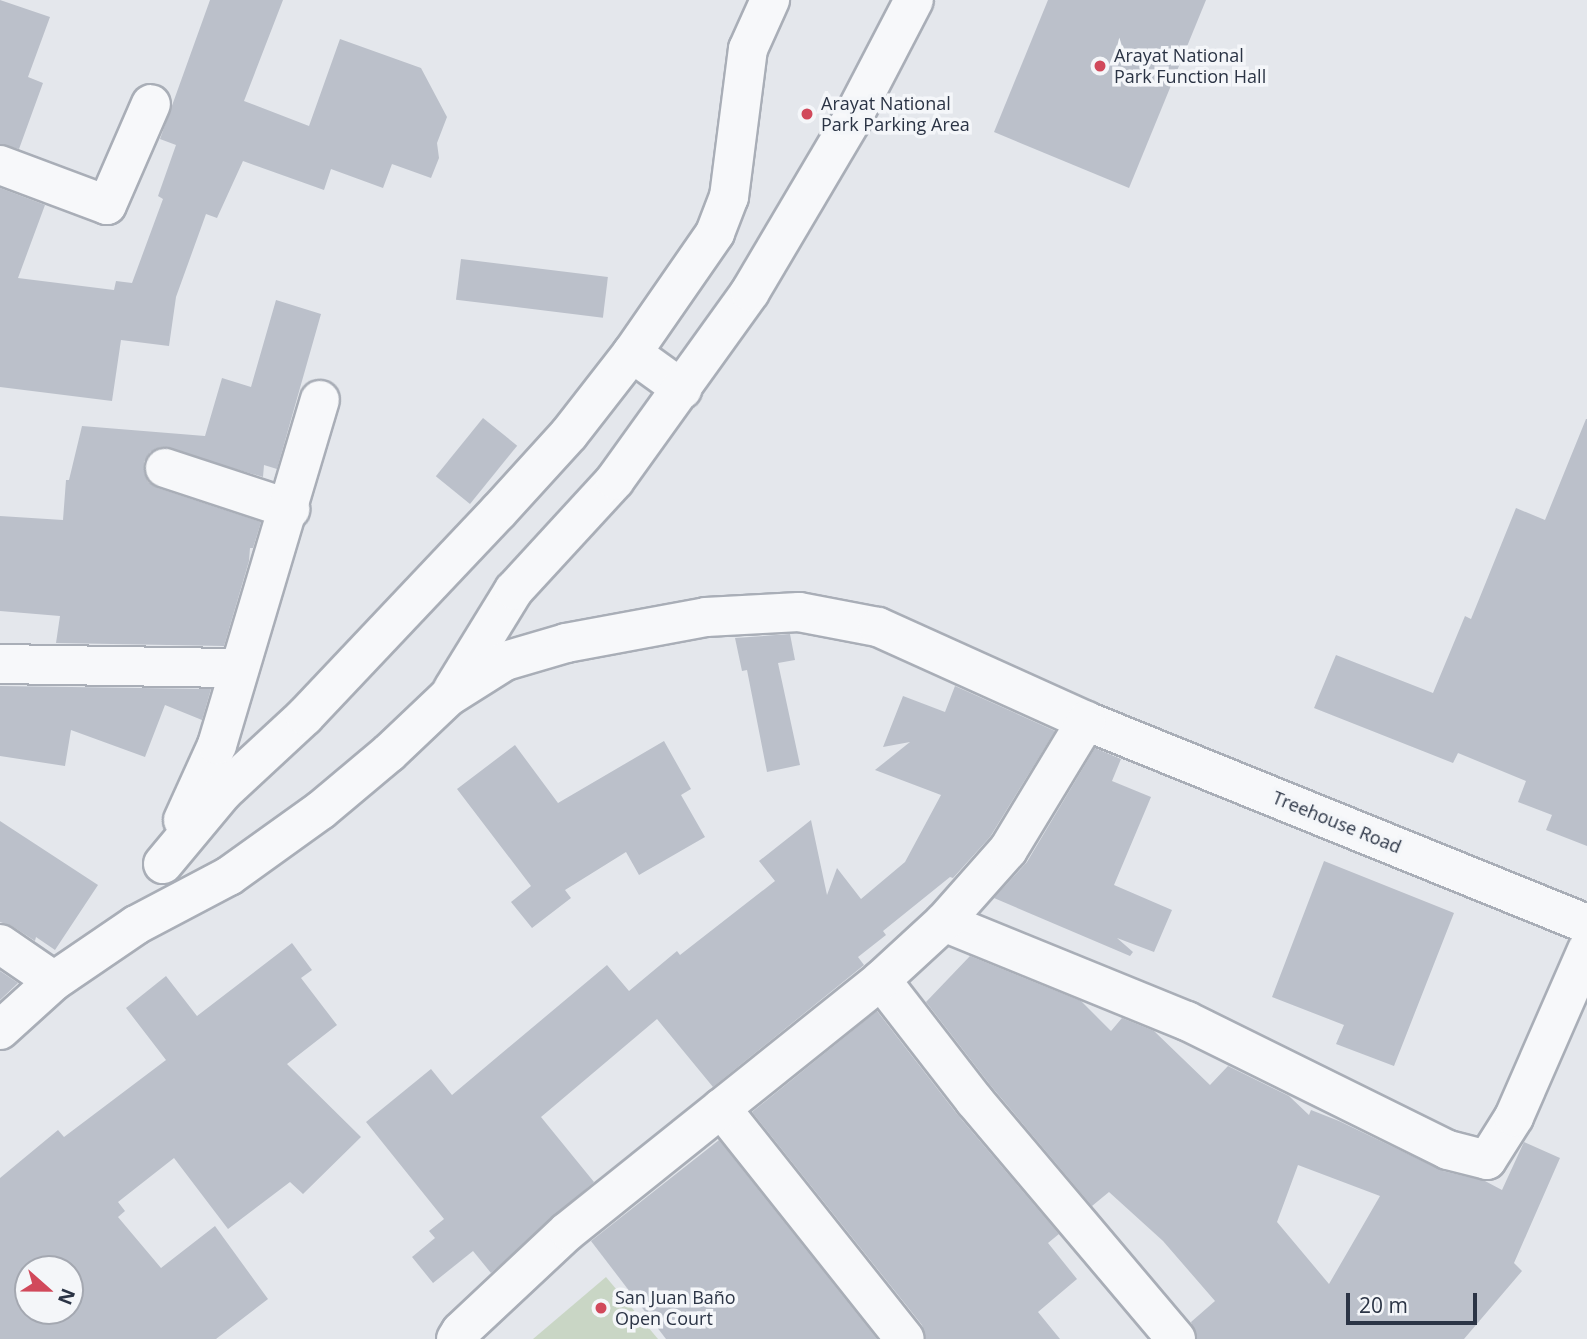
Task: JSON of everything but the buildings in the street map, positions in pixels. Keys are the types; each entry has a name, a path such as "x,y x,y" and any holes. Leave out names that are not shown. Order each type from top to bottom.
{"street":[{"path":"163,864 223,792 305,716 498,512 569,434 632,353 715,233 729,197 748,49 769,0"},
{"path":"0,1030 54,981 136,925 229,876 321,810 389,753 448,697 514,590 615,480 765,270 805,196 851,121 914,0"},
{"path":"0,165 107,205 151,104"},
{"path":"632,353 682,389"},
{"path":"136,925 217,745 290,509 320,400"},
{"path":"165,468 290,509"},
{"name":"Treehouse Road","path":"448,697 505,661 565,643 706,617 799,612 878,627 1086,721 1587,924"},
{"path":"0,664 239,668"},
{"path":"456,1339 461,1331 568,1231 881,980 944,922 1007,850 1086,721"},
{"path":"944,922 1187,1021 1448,1150 1487,1160 1514,1117 1587,950"},
{"path":"0,944 54,981"},
{"path":"881,980 992,1121 1176,1339"},
{"path":"721,1108 905,1339"}],"green space":[{"name":"San Juan Baño Open Court","path":"606,1277 658,1339 533,1339"}],"place":[{"name":"Arayat National Park Function Hall","path":"1100,66"},
{"name":"Arayat National Park Parking Area","path":"807,114"},
{"name":"San Juan Baño Open Court","path":"601,1308"}]}
